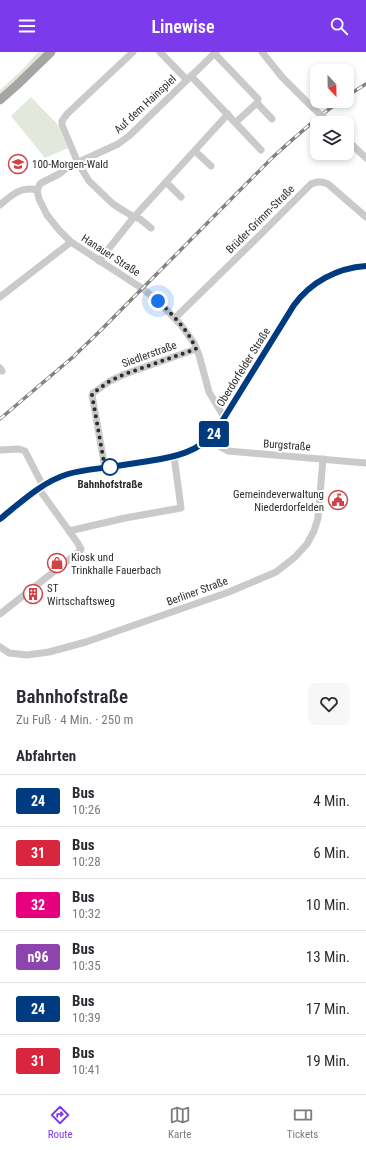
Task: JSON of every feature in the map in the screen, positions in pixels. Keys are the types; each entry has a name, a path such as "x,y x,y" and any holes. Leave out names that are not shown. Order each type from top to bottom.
{"main road":[{"path":"0,100 18,85 51,52"}],"street":[{"path":"133,52 67,114 62,121 63,129 78,163 93,186 113,204 134,217 140,218 151,228"},
{"path":"160,52 228,114 261,150"},
{"path":"262,52 282,77 322,116"},
{"path":"215,53 258,99 257,103 272,119"},
{"name":"Auf dem Hainspiel","path":"37,190 40,184 59,174 68,167 114,146 129,136 215,53"},
{"path":"236,122 257,103"},
{"path":"99,261 134,217 228,114"},
{"path":"354,147 366,158"},
{"path":"195,151 211,166"},
{"path":"166,182 181,197"},
{"name":"Brüder-Grimm-Straße","path":"175,318 311,184 321,182 328,184 366,217"},
{"path":"0,205 21,190 37,190"},
{"name":"Hanauer Straße","path":"37,190 39,199 48,215 71,242 142,288 175,318 191,338 196,349 209,392 224,418"},
{"path":"0,297 71,242"},
{"name":"Oberdorfelder Straße","path":"0,519 41,487 71,473 174,456 193,450 211,437 216,431 294,305 304,292 334,273 366,266"},
{"name":"Siedlerstraße","path":"105,468 92,395 93,393 110,381 125,374 196,349"},
{"name":"Burgstraße","path":"211,437 219,446 228,451 366,463"},
{"path":"0,450 19,449 25,451 41,487 81,549 79,553 0,614"},
{"path":"69,531 125,518 181,508 174,456"},
{"name":"Berliner Straße","path":"0,647 9,653 27,655 49,652 86,642 223,594 276,572 295,557 307,544 314,531 318,518 323,459"}],"shaded area":[{"path":"38,52 45,52 0,96 0,90 24,68"},
{"path":"31,97 57,124 68,148 45,158 11,116"}],"railway":[{"path":"354,92 366,84"},
{"path":"0,419 73,357 273,157 331,108"}],"bus line":[{"name":"24","path":"0,519 50,481 67,474 88,469 110,467 174,456 193,450 204,443 216,431 294,305 304,292 334,273 366,266"}],"place":[{"name":"100-Morgen-Wald","path":"18,164"},
{"name":"Bahnhofstraße","path":"110,467"},
{"name":"Gemeindeverwaltung Niederdorfelden","path":"338,500"},
{"name":"Kiosk und Trinkhalle Fauerbach","path":"57,563"},
{"name":"ST Wirtschaftsweg","path":"33,594"}],"route":[{"path":"110,467 105,468 92,394 110,381 125,374 196,349 191,338 181,325 158,301"}]}
